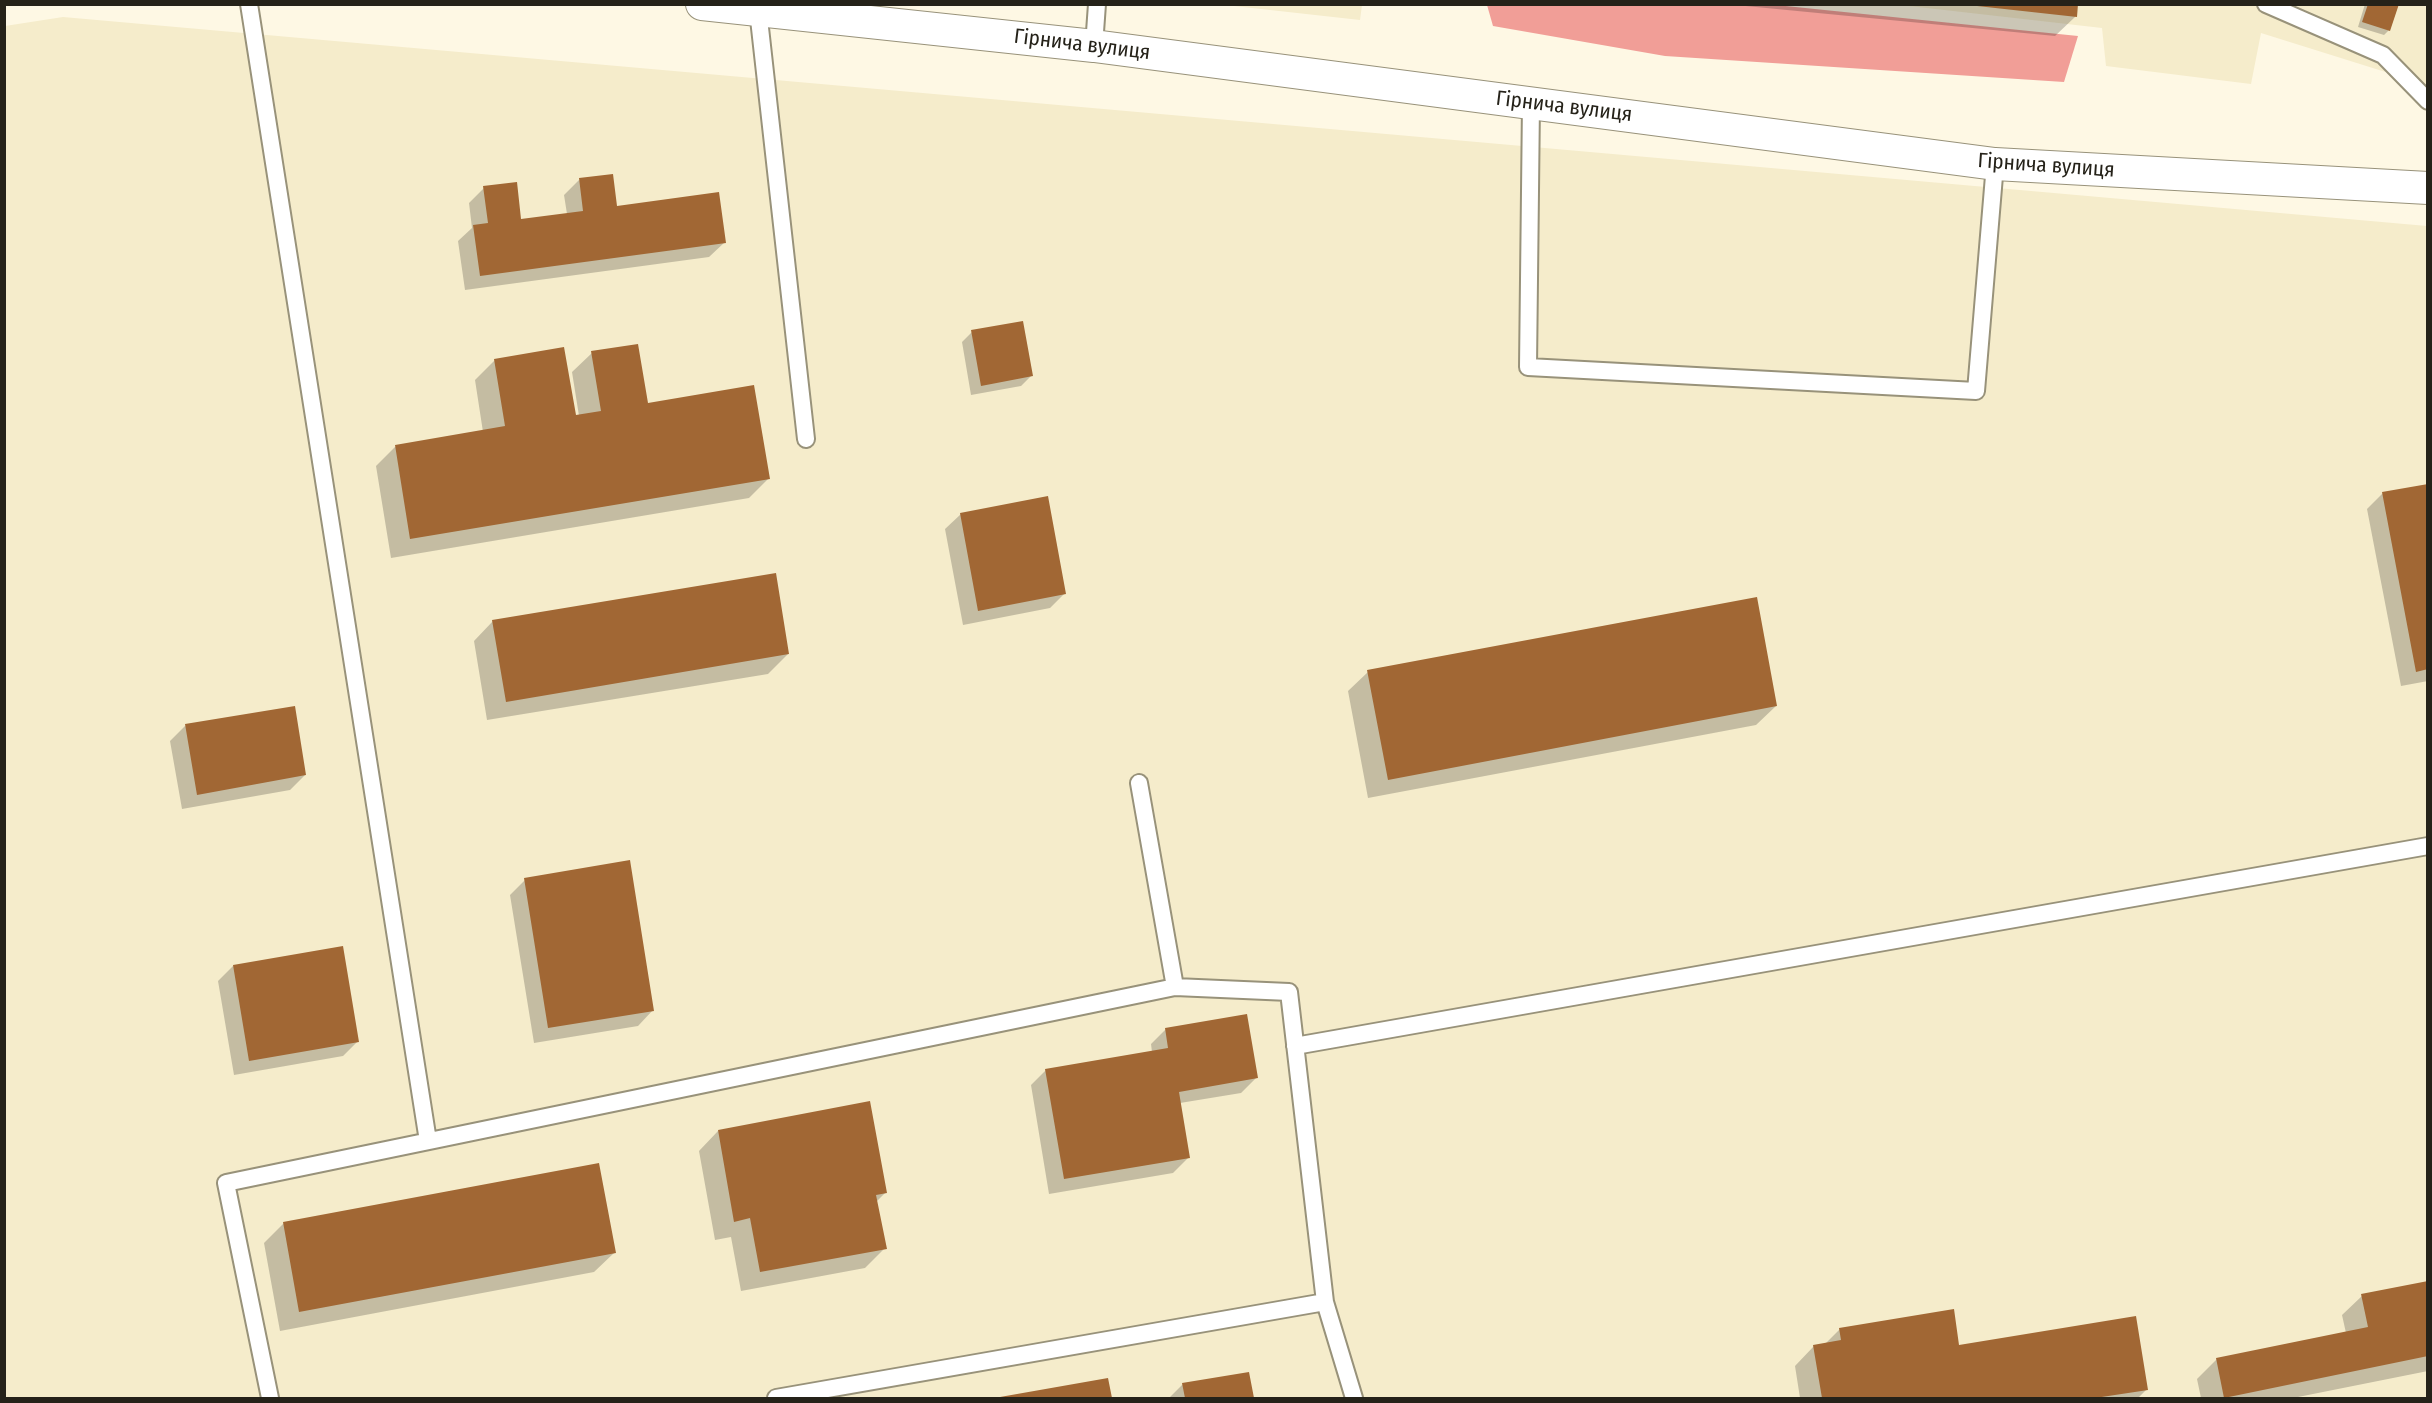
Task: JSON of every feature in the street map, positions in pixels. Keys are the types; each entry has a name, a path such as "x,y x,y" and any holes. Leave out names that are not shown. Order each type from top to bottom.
{"street":[{"name":"Гірнича вулиця","path":"702,4 1094,46 1995,164 2427,188"}],"lane":[{"path":"249,4 428,1141"},
{"path":"1094,46 1097,4"},
{"path":"2266,4 2383,55 2427,101"},
{"path":"758,10 806,439"},
{"path":"1531,103 1528,367 1976,391 1995,164"},
{"path":"1139,783 1175,987"},
{"path":"1295,1046 2427,846"},
{"path":"270,1398 226,1183 1175,987 1289,992 1325,1302 1354,1398"},
{"path":"776,1398 1325,1302"}],"shaded area":[{"path":"1362,4 1360,20 1225,5"},
{"path":"1487,5 1776,5 2078,36 2064,82 1665,56 1493,26"},
{"path":"1900,5 2427,5 2427,85 2261,33 2251,84 2106,66 2102,28"},
{"path":"63,17 2427,226 2427,1398 5,1398 5,26"}],"building":[{"path":"1959,4 2078,4 2077,17"},
{"path":"2368,4 2399,4 2390,31 2362,22"},
{"path":"613,174 617,206 719,192 726,243 480,276 473,225 488,223 483,186 517,182 521,219 583,211 579,178"},
{"path":"1023,321 1033,376 981,386 971,330"},
{"path":"638,344 648,403 754,385 770,479 410,539 395,445 505,426 494,359 564,347 576,415 601,411 591,351"},
{"path":"2428,484 2428,669 2416,672 2382,492"},
{"path":"1048,496 1066,594 978,611 960,513"},
{"path":"776,573 789,654 506,702 492,620"},
{"path":"1757,597 1777,706 1388,780 1367,670"},
{"path":"295,706 306,775 197,795 185,724"},
{"path":"630,860 654,1011 548,1028 524,878"},
{"path":"343,946 359,1042 249,1061 233,965"},
{"path":"1247,1014 1258,1078 1179,1092 1190,1158 1064,1179 1045,1069 1168,1048 1165,1028"},
{"path":"870,1101 887,1193 876,1195 887,1249 760,1272 750,1218 734,1222 718,1130"},
{"path":"599,1163 616,1253 299,1312 283,1222"},
{"path":"2428,1281 2428,1356 2224,1398 2216,1358 2368,1327 2361,1294"},
{"path":"1954,1309 1959,1345 2136,1316 2148,1390 2095,1398 1822,1398 1813,1345 1841,1340 1839,1328"},
{"path":"1249,1372 1254,1398 1185,1398 1182,1383"},
{"path":"1108,1378 1112,1398 1000,1397"}]}
